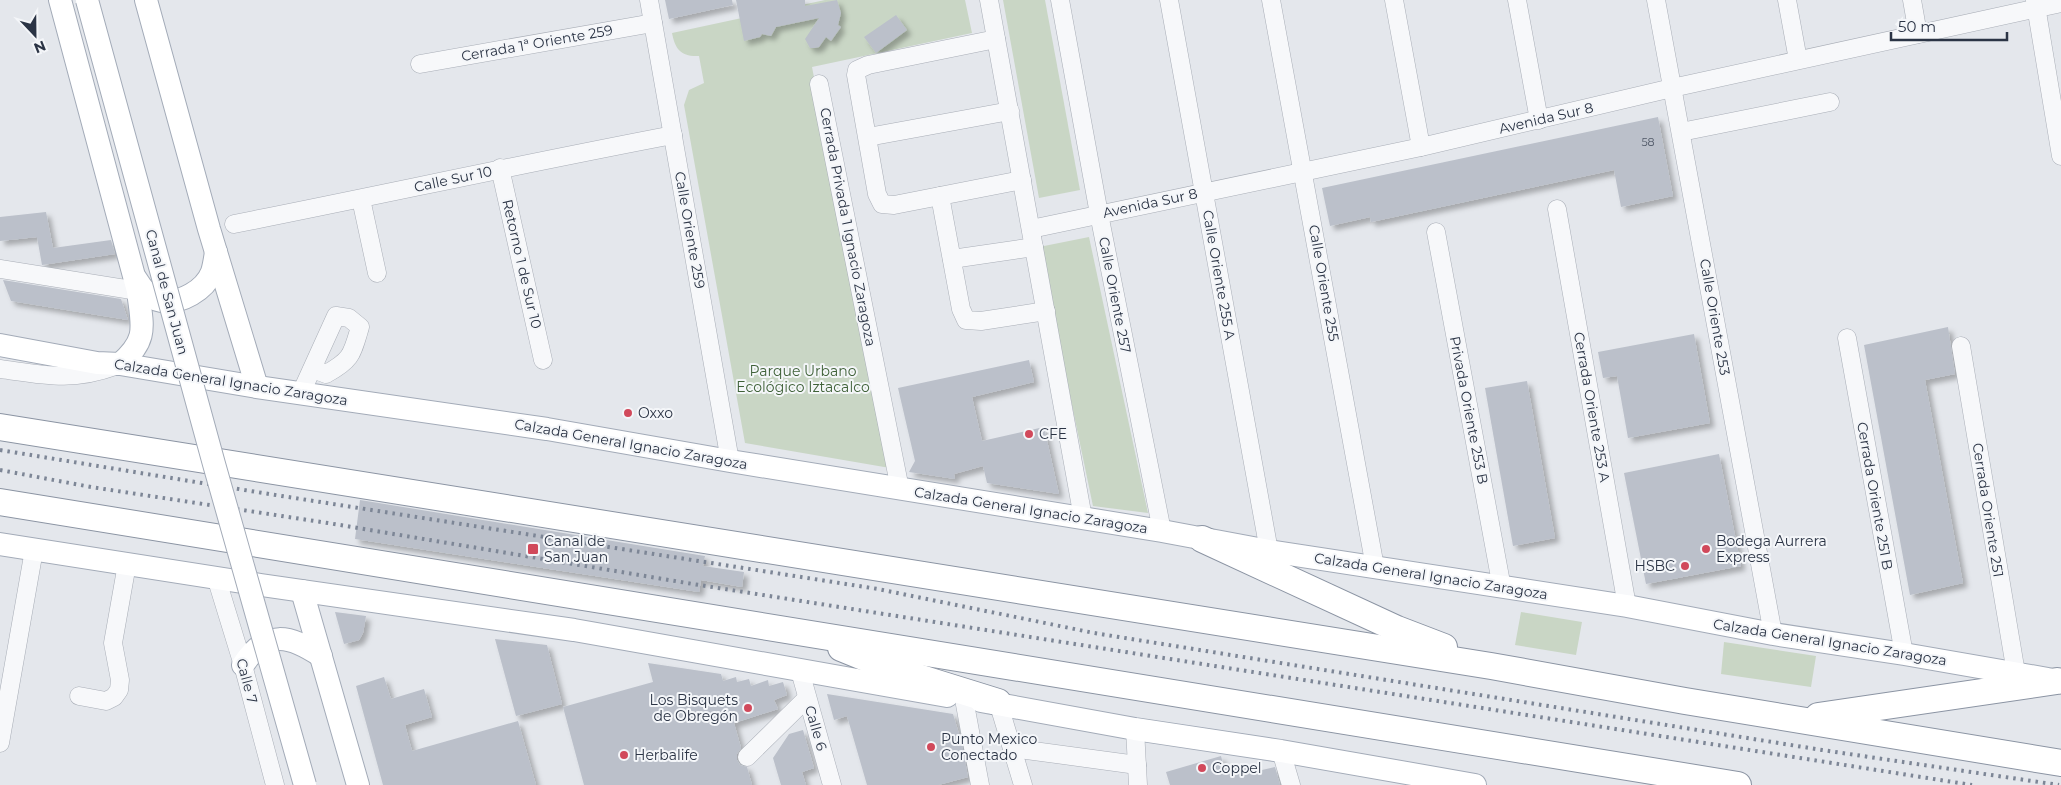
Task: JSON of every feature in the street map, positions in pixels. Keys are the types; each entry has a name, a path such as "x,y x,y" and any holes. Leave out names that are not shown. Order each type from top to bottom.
{"highway":[{"path":"0,427 1491,666 1792,720 2061,763"},
{"path":"0,502 1738,785"},
{"path":"0,515 36,508"},
{"path":"1202,539 1397,629 1491,666"},
{"path":"812,633 859,656 998,702"},
{"path":"1792,720 2059,681"}],"main road":[{"name":"Canal de San Juan","path":"60,0 137,285 142,333 133,353 120,364"},
{"name":"Canal de San Juan","path":"87,0 214,464 305,785"},
{"path":"146,0 216,252 257,387"},
{"path":"137,285 152,297 162,301 178,300 195,292 205,283 212,272 216,252"},
{"name":"Calzada General Ignacio Zaragoza","path":"0,345 97,363 120,364 301,394 547,429 730,461 1162,531 1269,551 1626,606 1773,634 1904,654 2059,681"},
{"path":"0,544 302,591 574,630 964,699 998,702 1135,729 1281,750 1438,782 1475,785"},
{"path":"302,591 358,785"},
{"path":"243,666 251,654 260,646 270,641 282,639 294,640 321,656"}],"street":[{"name":"Calle Oriente 259","path":"649,0 730,461"},
{"path":"989,0 1083,518"},
{"name":"Calle Oriente 257","path":"1060,0 1099,214 1162,531"},
{"name":"Calle Oriente 255 A","path":"1169,0 1269,551"},
{"name":"Calle Oriente 255","path":"1271,0 1375,567"},
{"path":"1394,0 1421,147"},
{"path":"1517,0 1539,120"},
{"name":"Calle Oriente 253","path":"1656,0 1773,634"},
{"path":"1787,0 1798,60"},
{"path":"1912,0 1918,34"},
{"name":"Avenida Sur 8","path":"1031,229 1421,147 1672,88 1918,34 2035,4 2061,3"},
{"path":"2035,4 2061,156"},
{"name":"Cerrada 1ª Oriente 259","path":"420,64 653,23"},
{"path":"996,39 868,66 857,70 856,74 877,194 882,204 894,206 1022,180"},
{"name":"Cerrada Privada 1 Ignacio Zaragoza","path":"819,84 900,489"},
{"path":"1681,132 1830,102"},
{"path":"868,137 1010,111"},
{"name":"Calle Sur 10","path":"234,224 361,199 500,168 673,135"},
{"name":"Retorno 1 de Sur 10","path":"500,168 543,360"},
{"path":"940,196 961,309 966,320 981,321 1046,312"},
{"path":"361,199 376,273"},
{"name":"Cerrada Oriente 253 A","path":"1557,209 1626,606"},
{"name":"Privada Oriente 253 B","path":"1436,232 1502,588"},
{"path":"952,259 1034,247"},
{"path":"0,269 137,285"},
{"name":"Cerrada Oriente 251 B","path":"1846,338 1904,654"},
{"name":"Cerrada Oriente 251","path":"1961,346 2016,673"},
{"path":"0,369 55,376 78,376 96,373 120,364"},
{"path":"301,394 313,369"},
{"path":"0,744 34,550"},
{"path":"78,696 106,700 114,697 119,690 120,680 113,643 127,564"},
{"name":"Calle 7","path":"216,577 243,666 274,785"},
{"name":"Calle 6","path":"800,671 832,785"},
{"path":"747,757 807,698"},
{"path":"964,699 980,785"},
{"path":"998,702 1023,785"},
{"path":"1135,729 1138,785"},
{"path":"1012,748 1137,765"},
{"path":"1281,750 1291,785"}],"green space":[{"name":"Parque Urbano Ecológico Iztacalco","path":"825,0 965,0 972,33 812,67 890,468 745,443 684,105 689,90 704,83 699,56 688,55 680,51 677,48 672,33"},
{"path":"1003,0 1045,0 1080,190 1039,198"},
{"path":"1089,237 1148,513 1093,506 1039,247"},
{"path":"1521,612 1582,622 1576,655 1515,645"},
{"path":"1724,642 1816,656 1811,687 1721,674"}],"building":[{"path":"665,0 732,0 733,5 669,19"},
{"path":"736,0 805,0 805,6 837,0 841,13 838,25 841,27 831,41 826,37 819,47 815,48 810,48 805,39 819,18 776,27 771,36 762,34 760,37 744,41"},
{"path":"896,15 907,30 876,53 864,37"},
{"path":"1658,117 1673,196 1621,207 1614,170 1371,222 1370,217 1330,226 1322,188"},
{"path":"46,212 53,248 111,240 115,254 42,265 37,237 0,241 0,217"},
{"path":"3,280 121,299 128,320 11,301"},
{"path":"1948,327 1955,374 1925,380 1963,583 1910,595 1864,345"},
{"path":"1694,334 1710,423 1628,438 1617,376 1603,378 1598,352"},
{"name":"CFE","path":"1029,360 1034,382 972,397 982,441 1044,427 1059,494 987,483 983,466 954,474 955,479 909,472 915,461 898,388"},
{"path":"1527,381 1555,538 1513,546 1485,388"},
{"path":"1719,454 1741,566 1646,584 1624,473"},
{"path":"360,500 705,556 703,566 744,572 742,587 701,580 699,592 355,539"},
{"path":"335,612 366,616 363,633 359,640 344,644"},
{"path":"495,639 547,645 562,704 516,716"},
{"path":"648,663 721,674 723,681 736,677 737,682 749,679 751,686 768,680 769,686 783,682 787,695 774,700 778,709 734,723 741,748 737,754 737,760 740,765 747,767 752,785 584,785 563,707 653,682"},
{"path":"384,677 391,699 424,689 432,717 405,725 412,751 518,721 536,785 383,785 356,686"},
{"path":"827,694 953,714 962,744 968,777 938,785 867,785 847,716 834,720"},
{"path":"803,730 814,768 802,772 806,785 781,785 773,758 789,734"},
{"path":"1221,756 1223,764 1262,770 1275,767 1280,785 1170,785 1166,772"}],"railway":[{"path":"0,450 878,589 1094,633 1822,750 2059,785"},
{"path":"0,470 91,487 328,523 693,584 1972,785"}],"place":[{"name":"Oxxo","path":"628,413"},
{"name":"CFE","path":"1029,434"},
{"name":"Canal de San Juan","path":"533,549"},
{"name":"Bodega Aurrera Express","path":"1706,549"},
{"name":"HSBC","path":"1685,566"},
{"name":"Los Bisquets de Obregón","path":"748,708"},
{"name":"Punto Mexico Conectado","path":"931,747"},
{"name":"Herbalife","path":"624,755"},
{"name":"Coppel","path":"1202,768"}]}
